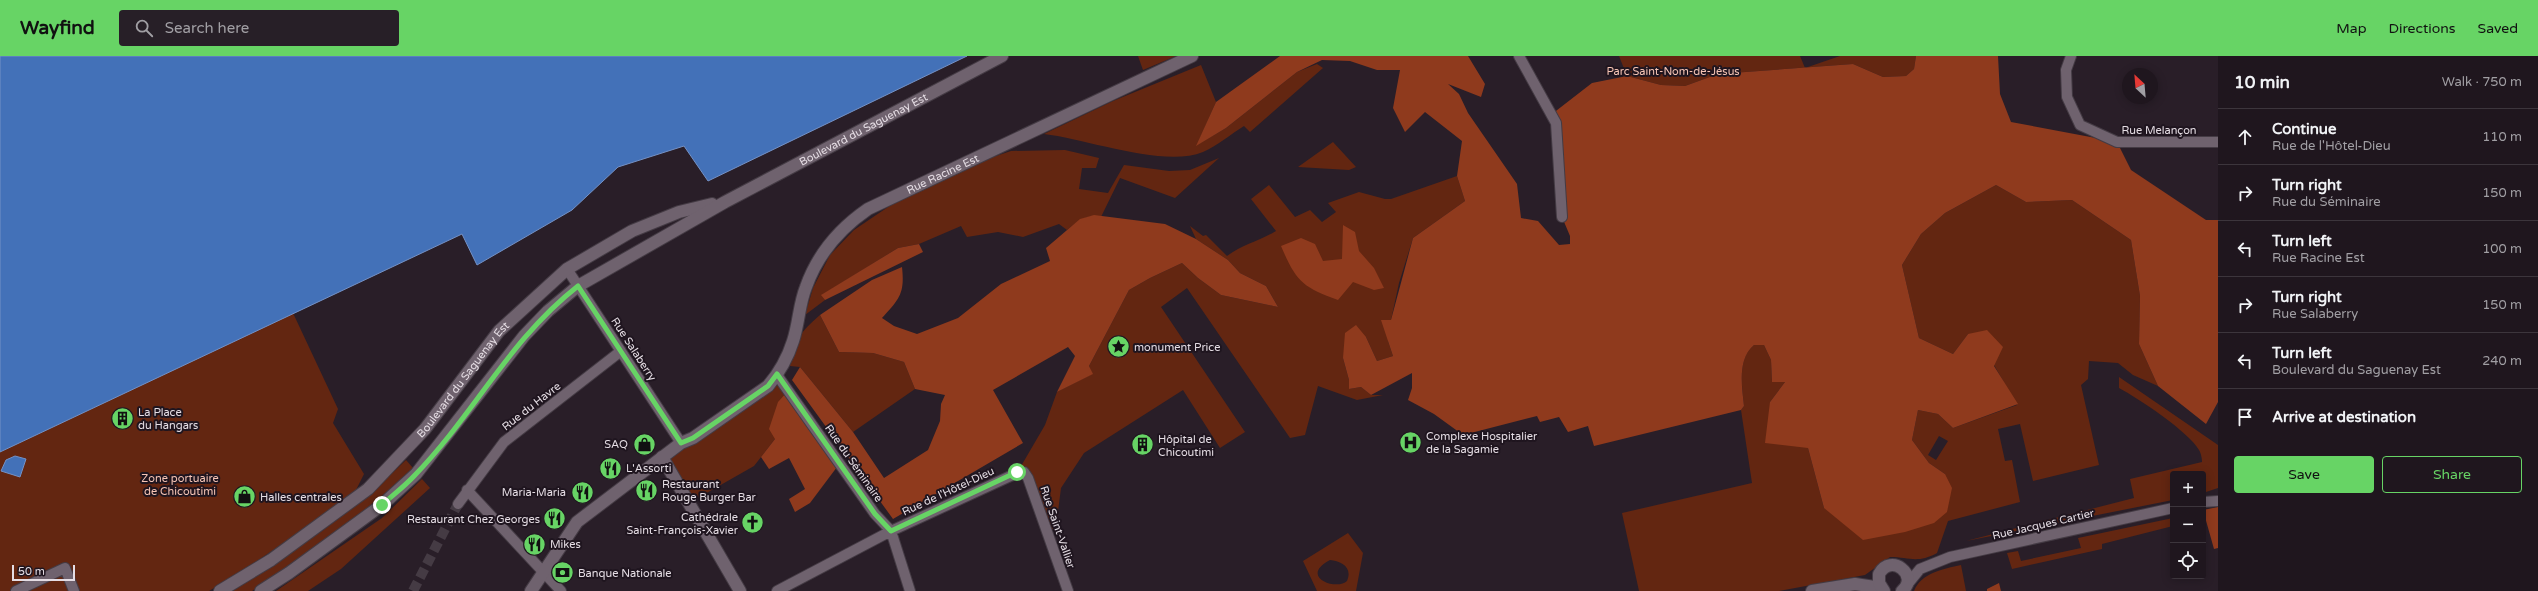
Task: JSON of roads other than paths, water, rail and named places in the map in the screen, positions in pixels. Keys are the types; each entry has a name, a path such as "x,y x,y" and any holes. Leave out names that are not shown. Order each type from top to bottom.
{"main road":[{"name":"Boulevard du Saguenay Est","path":"261,591 289,573 382,505 416,474 524,336 548,311 578,286 725,202 1002,56"},
{"name":"Rue Racine Est","path":"530,591 545,572 577,522 681,443 693,438 768,386 777,374 793,341 805,287 833,238 849,222 868,209 1192,56"},
{"name":"Boulevard du Saguenay Est","path":"220,591 271,560 368,489 425,429 499,331 567,269 632,231 679,212 725,202"},
{"path":"662,457 740,591"},
{"path":"1812,591 1855,584 1891,564 1901,567 1908,575 1904,589"},
{"path":"1881,570 1878,579 1882,590"},
{"path":"1855,584 1882,590"}],"street":[{"path":"1519,56 1556,123 1562,216"},
{"name":"Rue Melançon","path":"2071,56 2066,70 2067,97 2080,124 2117,142 2218,142"},
{"name":"Rue Salaberry","path":"567,269 681,443"},
{"name":"Rue du Havre","path":"458,504 504,442 621,351"},
{"name":"Rue du Séminaire","path":"777,374 875,514 891,531 910,591"},
{"name":"Rue de l'Hôtel-Dieu","path":"777,591 792,587 891,531 1017,472 1024,472"},
{"name":"Rue Saint-Vallier","path":"1024,472 1028,478 1068,591"},
{"path":"467,490 545,572 561,591"},
{"path":"2206,500 2218,495"},
{"path":"2206,501 2218,501"},
{"name":"Rue Jacques Cartier","path":"1901,567 1920,569 1950,558 2170,509"},
{"path":"16,591 65,568 74,591"},
{"path":"1904,589 1920,569"}],"water":[{"path":"0,56 967,56 708,181 684,146 618,167 572,210 477,265 462,234 0,452"},
{"path":"15,456 26,459 20,477 1,471 6,460"}],"tunnel":[{"path":"413,591 458,504"}],"place":[{"name":"monument Price","path":"1119,347"},
{"name":"La Place du Hangars","path":"122,418"},
{"name":"Complexe Hospitalier de la Sagamie","path":"1411,442"},
{"name":"SAQ","path":"644,444"},
{"name":"Hôpital de Chicoutimi","path":"1143,445"},
{"name":"L'Assorti","path":"611,468"},
{"name":"Restaurant Rouge Burger Bar","path":"646,490"},
{"name":"Maria-Maria","path":"582,492"},
{"name":"Halles centrales","path":"245,497"},
{"name":"Restaurant Chez Georges","path":"555,519"},
{"name":"Cathédrale Saint-François-Xavier","path":"753,523"},
{"name":"Mikes","path":"535,544"},
{"name":"Banque Nationale","path":"563,573"}],"park label":[{"name":"Parc Saint-Nom-de-Jésus","path":"1673,71"},
{"name":"Zone portuaire de Chicoutimi","path":"180,484"}]}
